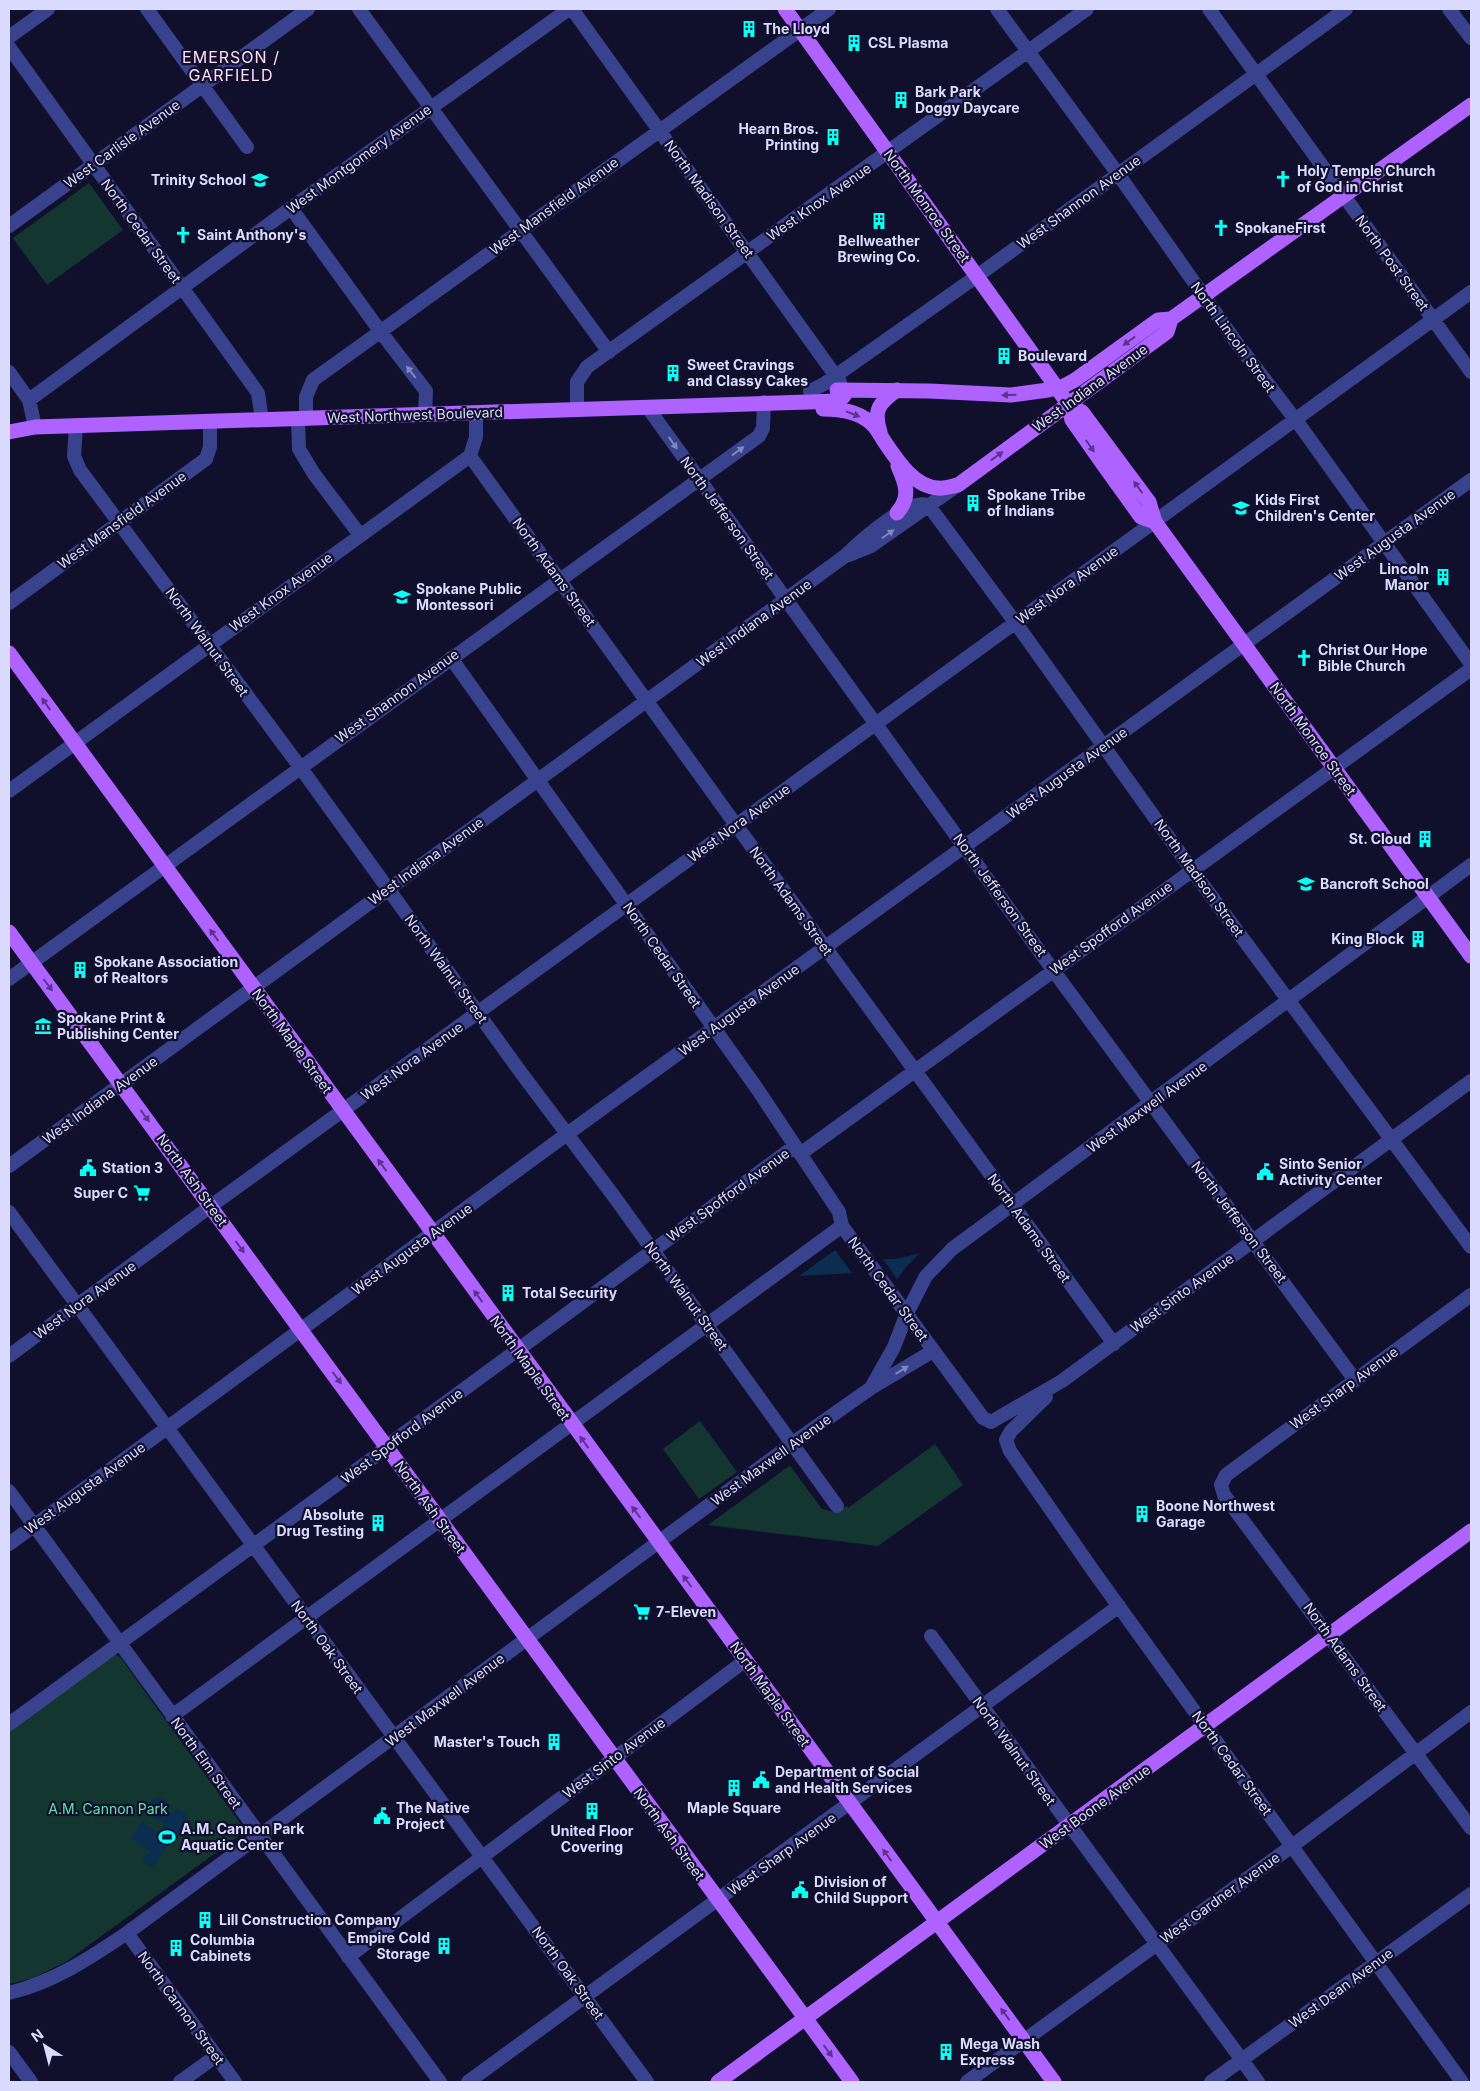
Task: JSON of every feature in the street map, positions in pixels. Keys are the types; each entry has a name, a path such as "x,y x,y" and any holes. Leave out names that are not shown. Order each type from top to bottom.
{"main road":[{"name":"North Monroe Street","path":"785,9 1057,388 1068,404 1072,420 1141,517 1155,522 1471,956"},
{"name":"West Indiana Avenue","path":"1057,388 1075,380 1158,320 1171,319 1471,105"},
{"name":"West Indiana Avenue","path":"958,485 1167,332 1171,319"},
{"path":"958,485 939,488 928,486 916,480 869,421 854,413 841,410 813,409 796,401 810,391 897,390 1011,396 1057,388"},
{"name":"West Northwest Boulevard","path":"35,427 210,423 648,408 764,402 838,401 844,396 846,390"},
{"path":"882,438 877,420 878,409 897,390"},
{"path":"9,424 35,427"},
{"path":"9,432 35,427"},
{"path":"891,451 907,492 904,504 898,513"},
{"name":"North Maple Street","path":"9,653 1054,2082"},
{"name":"North Ash Street","path":"9,932 122,1083 804,2020 852,2082"},
{"name":"West Boone Avenue","path":"718,2082 1206,1727 1471,1531"}],"street":[{"path":"9,37 48,9"},
{"path":"147,9 247,147"},
{"name":"West Carlisle Avenue","path":"9,226 308,9"},
{"path":"360,9 609,352"},
{"name":"West Montgomery Avenue","path":"29,400 291,208 571,9"},
{"name":"North Madison Street","path":"571,9 846,390"},
{"name":"West Mansfield Avenue","path":"302,419 306,397 313,380 829,9"},
{"name":"North Lincoln Street","path":"997,9 1118,174 1248,359 1295,419 1471,664"},
{"name":"West Knox Avenue","path":"577,410 577,382 587,367 1087,9"},
{"name":"North Post Street","path":"1209,9 1471,372"},
{"name":"West Shannon Avenue","path":"810,391 836,376 977,276 1346,9"},
{"path":"1449,9 1471,38"},
{"name":"North Cedar Street","path":"9,46 258,392 262,420"},
{"path":"291,208 426,391 425,415"},
{"name":"West Nora Avenue","path":"9,1356 211,1206 1471,292"},
{"path":"9,372 29,400 35,427"},
{"name":"West Shannon Avenue","path":"9,979 759,436 762,428 764,402"},
{"name":"North Jefferson Street","path":"648,408 1053,970 1355,1380"},
{"path":"470,456 476,437 476,413"},
{"path":"302,419 299,449 314,474 360,535"},
{"name":"West Mansfield Avenue","path":"9,603 206,458 210,447 210,423"},
{"name":"North Walnut Street","path":"76,426 75,461 653,1250 837,1506"},
{"name":"West Knox Avenue","path":"9,791 470,456"},
{"name":"North Adams Street","path":"470,456 558,580 1114,1344"},
{"name":"West Augusta Avenue","path":"9,1544 567,1134 1105,747 1471,480"},
{"name":"West Indiana Avenue","path":"845,556 871,546 958,485"},
{"name":"West Indiana Avenue","path":"9,1166 845,556 864,537 898,513 922,504 930,506"},
{"name":"North Madison Street","path":"930,506 1016,622 1192,870 1471,1247"},
{"name":"North Cedar Street","path":"450,658 714,1028 841,1216 842,1226 982,1418 991,1422"},
{"name":"West Spofford Avenue","path":"9,1724 653,1250 914,1070 1471,669"},
{"name":"West Maxwell Avenue","path":"871,1388 894,1348 907,1313 926,1276 952,1249 1289,1002 1471,865"},
{"name":"West Sinto Avenue","path":"991,1422 1062,1381 1471,1081"},
{"name":"North Oak Street","path":"9,1212 647,2082"},
{"path":"172,1716 842,1226"},
{"name":"West Sharp Avenue","path":"1221,1485 1226,1475 1471,1295"},
{"name":"West Maxwell Avenue","path":"9,1993 37,1986 82,1964 127,1933 792,1444 871,1388 933,1351"},
{"name":"West Sinto Avenue","path":"1006,1440 1011,1431 1062,1381"},
{"name":"North Cedar Street","path":"1006,1440 1010,1451 1119,1606 1462,2082"},
{"name":"North Adams Street","path":"1221,1485 1224,1495 1471,1828"},
{"name":"North Elm Street","path":"9,1491 440,2082"},
{"name":"West Sharp Avenue","path":"468,2082 1119,1606"},
{"name":"North Walnut Street","path":"931,1636 1258,2082"},
{"name":"West Sinto Avenue","path":"348,1957 746,1660"},
{"name":"West Gardner Avenue","path":"967,2082 1292,1846 1471,1712"},
{"name":"West Dean Avenue","path":"1212,2082 1471,1894"},
{"name":"North Cannon Street","path":"127,1933 235,2082"},
{"path":"9,2052 31,2082"},
{"path":"180,2082 216,2056"}],"green space":[{"path":"89,183 123,230 47,285 13,238"},
{"path":"700,1421 737,1472 699,1499 663,1449"},
{"path":"935,1444 963,1485 878,1546 708,1525 789,1466 822,1509 834,1512 847,1506 848,1508"},
{"name":"A.M. Cannon Park","path":"116,1655 120,1657 243,1827 243,1833 67,1961 33,1978 9,1984 9,1730 111,1656"}],"water":[{"path":"835,1250 852,1273 799,1276"},
{"path":"920,1253 897,1279 883,1259 896,1259"},
{"path":"159,1797 168,1802 170,1813 173,1813 177,1808 186,1815 192,1834 189,1836 182,1834 174,1836 153,1868 143,1861 143,1858 150,1851 131,1838 142,1822 162,1835 165,1827 163,1823 151,1817 148,1811 150,1802"}],"place":[{"name":"The Lloyd","path":"749,29"},
{"name":"CSL Plasma","path":"854,43"},
{"name":"Bark Park Doggy Daycare","path":"901,100"},
{"name":"Hearn Bros. Printing","path":"833,137"},
{"name":"Holy Temple Church of God in Christ","path":"1283,179"},
{"name":"Trinity School","path":"260,180"},
{"name":"Bellweather Brewing Co.","path":"879,221"},
{"name":"SpokaneFirst","path":"1221,228"},
{"name":"Saint Anthony's","path":"183,235"},
{"name":"Boulevard","path":"1004,356"},
{"name":"Sweet Cravings and Classy Cakes","path":"673,373"},
{"name":"Spokane Tribe of Indians","path":"973,503"},
{"name":"Kids First Children's Center","path":"1241,508"},
{"name":"Lincoln Manor","path":"1443,577"},
{"name":"Spokane Public Montessori","path":"402,597"},
{"name":"Christ Our Hope Bible Church","path":"1304,658"},
{"name":"St. Cloud","path":"1425,839"},
{"name":"Bancroft School","path":"1306,884"},
{"name":"King Block","path":"1418,939"},
{"name":"Spokane Association of Realtors","path":"80,970"},
{"name":"Spokane Print & Publishing Center","path":"43,1026"},
{"name":"Station 3","path":"88,1168"},
{"name":"Sinto Senior Activity Center","path":"1265,1172"},
{"name":"Super C","path":"142,1193"},
{"name":"Total Security","path":"508,1293"},
{"name":"Boone Northwest Garage","path":"1142,1514"},
{"name":"Absolute Drug Testing","path":"378,1523"},
{"name":"7-Eleven","path":"642,1612"},
{"name":"Master's Touch","path":"554,1742"},
{"name":"Department of Social and Health Services","path":"761,1780"},
{"name":"Maple Square","path":"734,1788"},
{"name":"United Floor Covering","path":"592,1811"},
{"name":"The Native Project","path":"382,1816"},
{"name":"A.M. Cannon Park Aquatic Center","path":"167,1837"},
{"name":"Division of Child Support","path":"800,1890"},
{"name":"Lill Construction Company","path":"205,1920"},
{"name":"Empire Cold Storage","path":"444,1946"},
{"name":"Columbia Cabinets","path":"176,1948"},
{"name":"Mega Wash Express","path":"946,2052"}],"district":[{"name":"EMERSON / GARFIELD","path":"231,66"}]}
